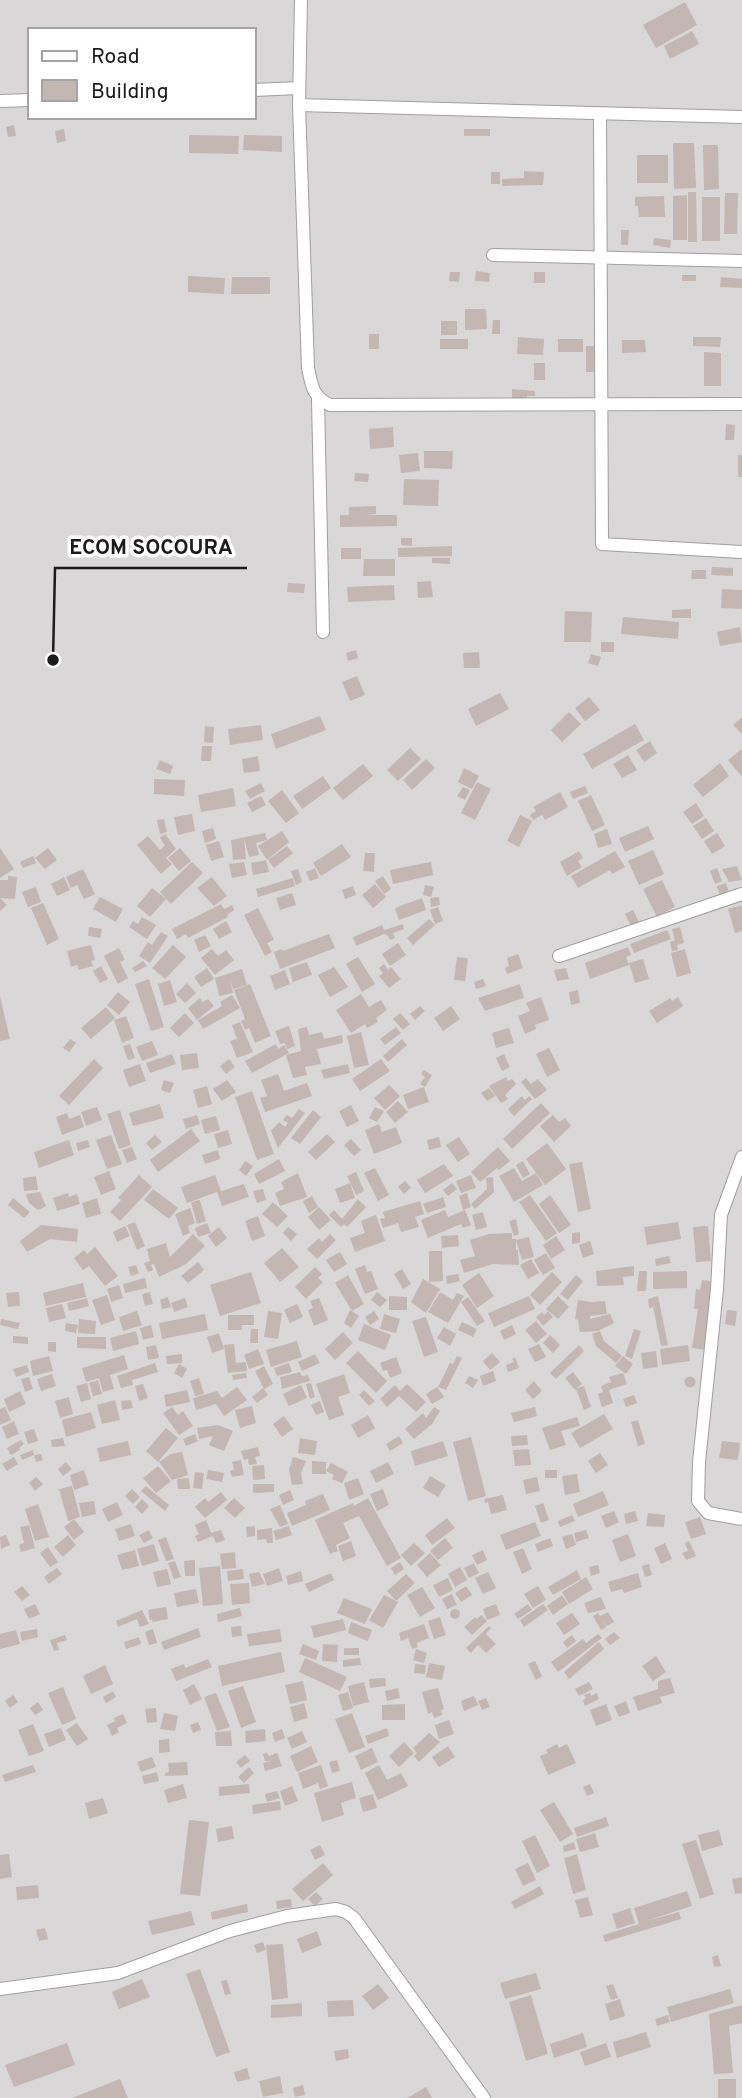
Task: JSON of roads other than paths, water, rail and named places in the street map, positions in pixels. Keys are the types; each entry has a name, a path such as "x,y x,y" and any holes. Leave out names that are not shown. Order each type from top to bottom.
{"street":[{"path":"301,0 299,105 307,368 318,399 323,632"},
{"path":"256,90 299,88"},
{"path":"0,101 28,100"},
{"path":"299,105 742,117"},
{"path":"600,114 602,544 742,552"},
{"path":"493,255 742,261"},
{"path":"318,399 330,405 742,404"},
{"path":"559,956 742,894"},
{"path":"742,1157 721,1215 698,1500 708,1513 742,1519"},
{"path":"0,1989 118,1973 230,1931 288,1916 336,1909 354,1918 484,2098"}],"place":[{"name":"ECOM SOCOURA","path":"53,660"}]}
